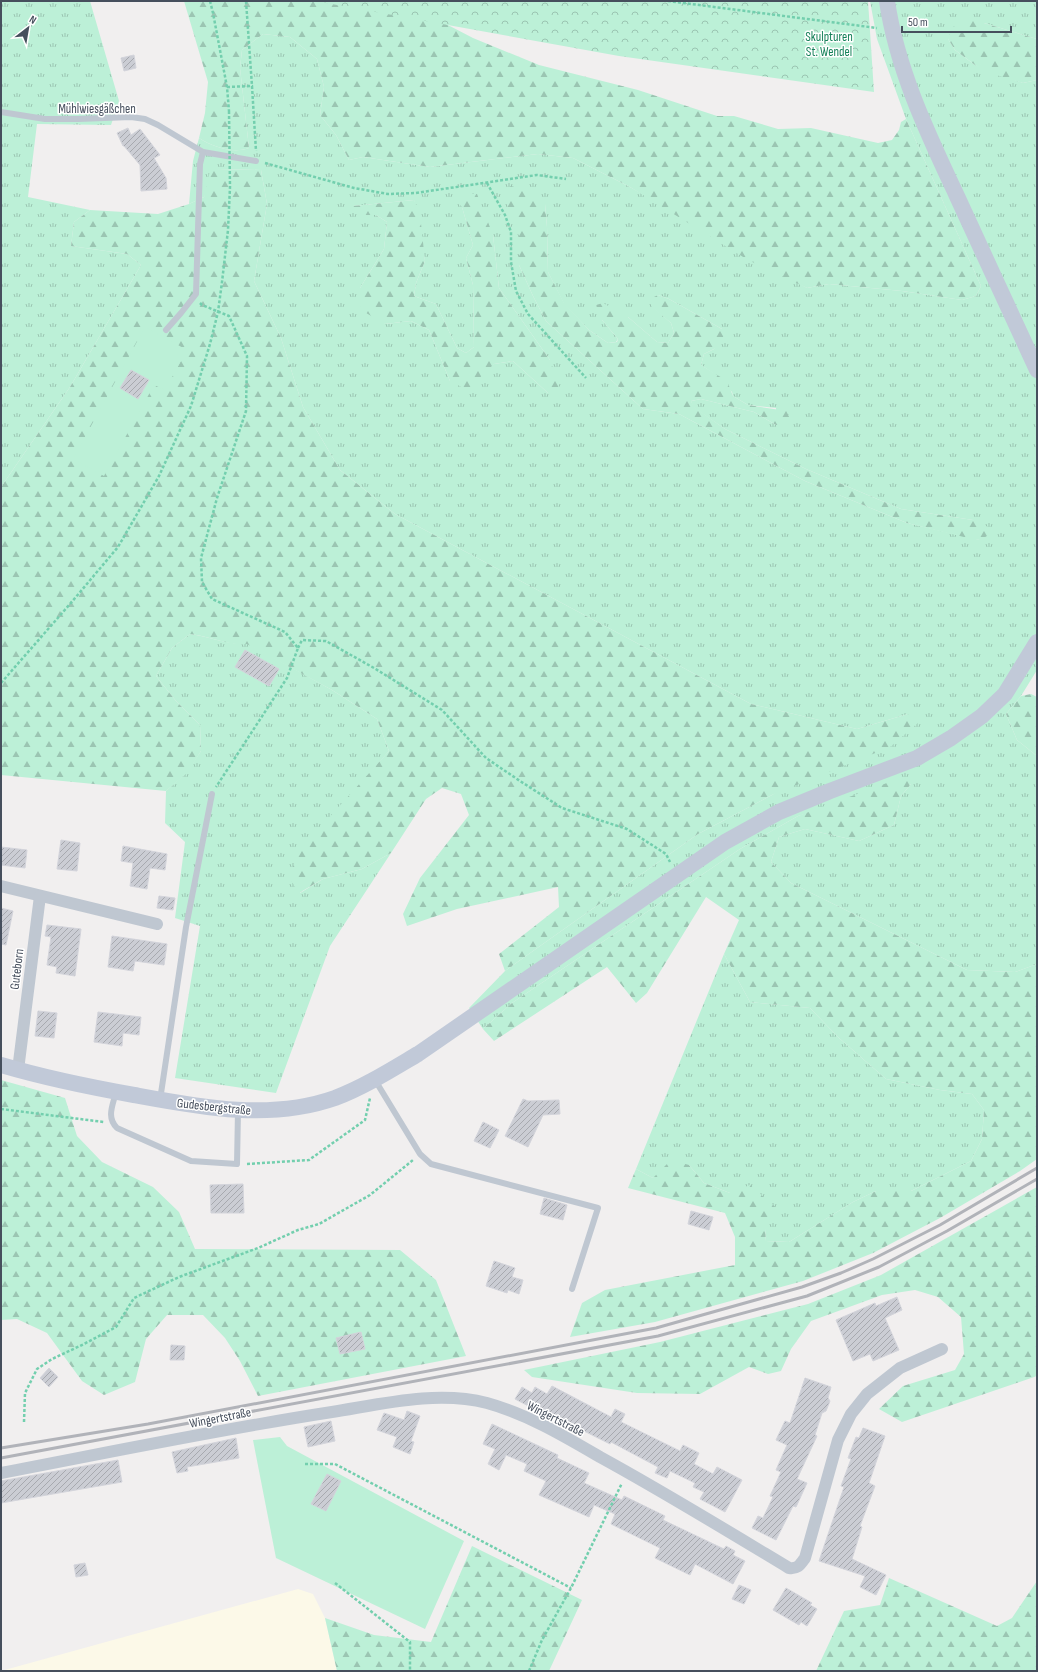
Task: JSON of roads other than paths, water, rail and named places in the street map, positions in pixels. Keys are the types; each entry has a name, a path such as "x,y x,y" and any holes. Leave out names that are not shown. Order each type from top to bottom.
{"main road":[{"path":"887,1 901,64 920,112 1037,370"},
{"name":"Gudesbergstraße","path":"1,1065 66,1082 116,1092 160,1100 238,1110 280,1110 334,1098 375,1080 418,1054 725,842 779,812 916,758 951,738 982,716 1005,694 1037,642"}],"street":[{"path":"1,886 157,924"},
{"name":"Guteborn","path":"18,1070 40,896"},
{"name":"Wingertstraße","path":"1,1473 265,1422 418,1399 452,1399 485,1402 514,1412 544,1425 628,1472 789,1568 795,1568 800,1565 805,1558 838,1440 851,1414 867,1394 900,1368 942,1349"}],"lane":[{"name":"Mühlwiesgäßchen","path":"1,112 45,119 131,117 145,119 158,125 203,152 256,161"},
{"path":"166,330 196,294 200,164 203,152"},
{"path":"160,1100 186,927 212,794"},
{"path":"375,1080 420,1154 431,1164 598,1208 572,1289"},
{"path":"116,1092 110,1114 112,1123 117,1128 191,1161 237,1164 238,1110"}],"railway":[{"path":"1,1448 148,1424 656,1328 802,1287 841,1273 873,1259 940,1225 1037,1168"},
{"path":"1,1458 658,1336 807,1296 879,1267 947,1231 1037,1179"}],"park label":[{"name":"Skulpturen St. Wendel","path":"829,44"}]}
